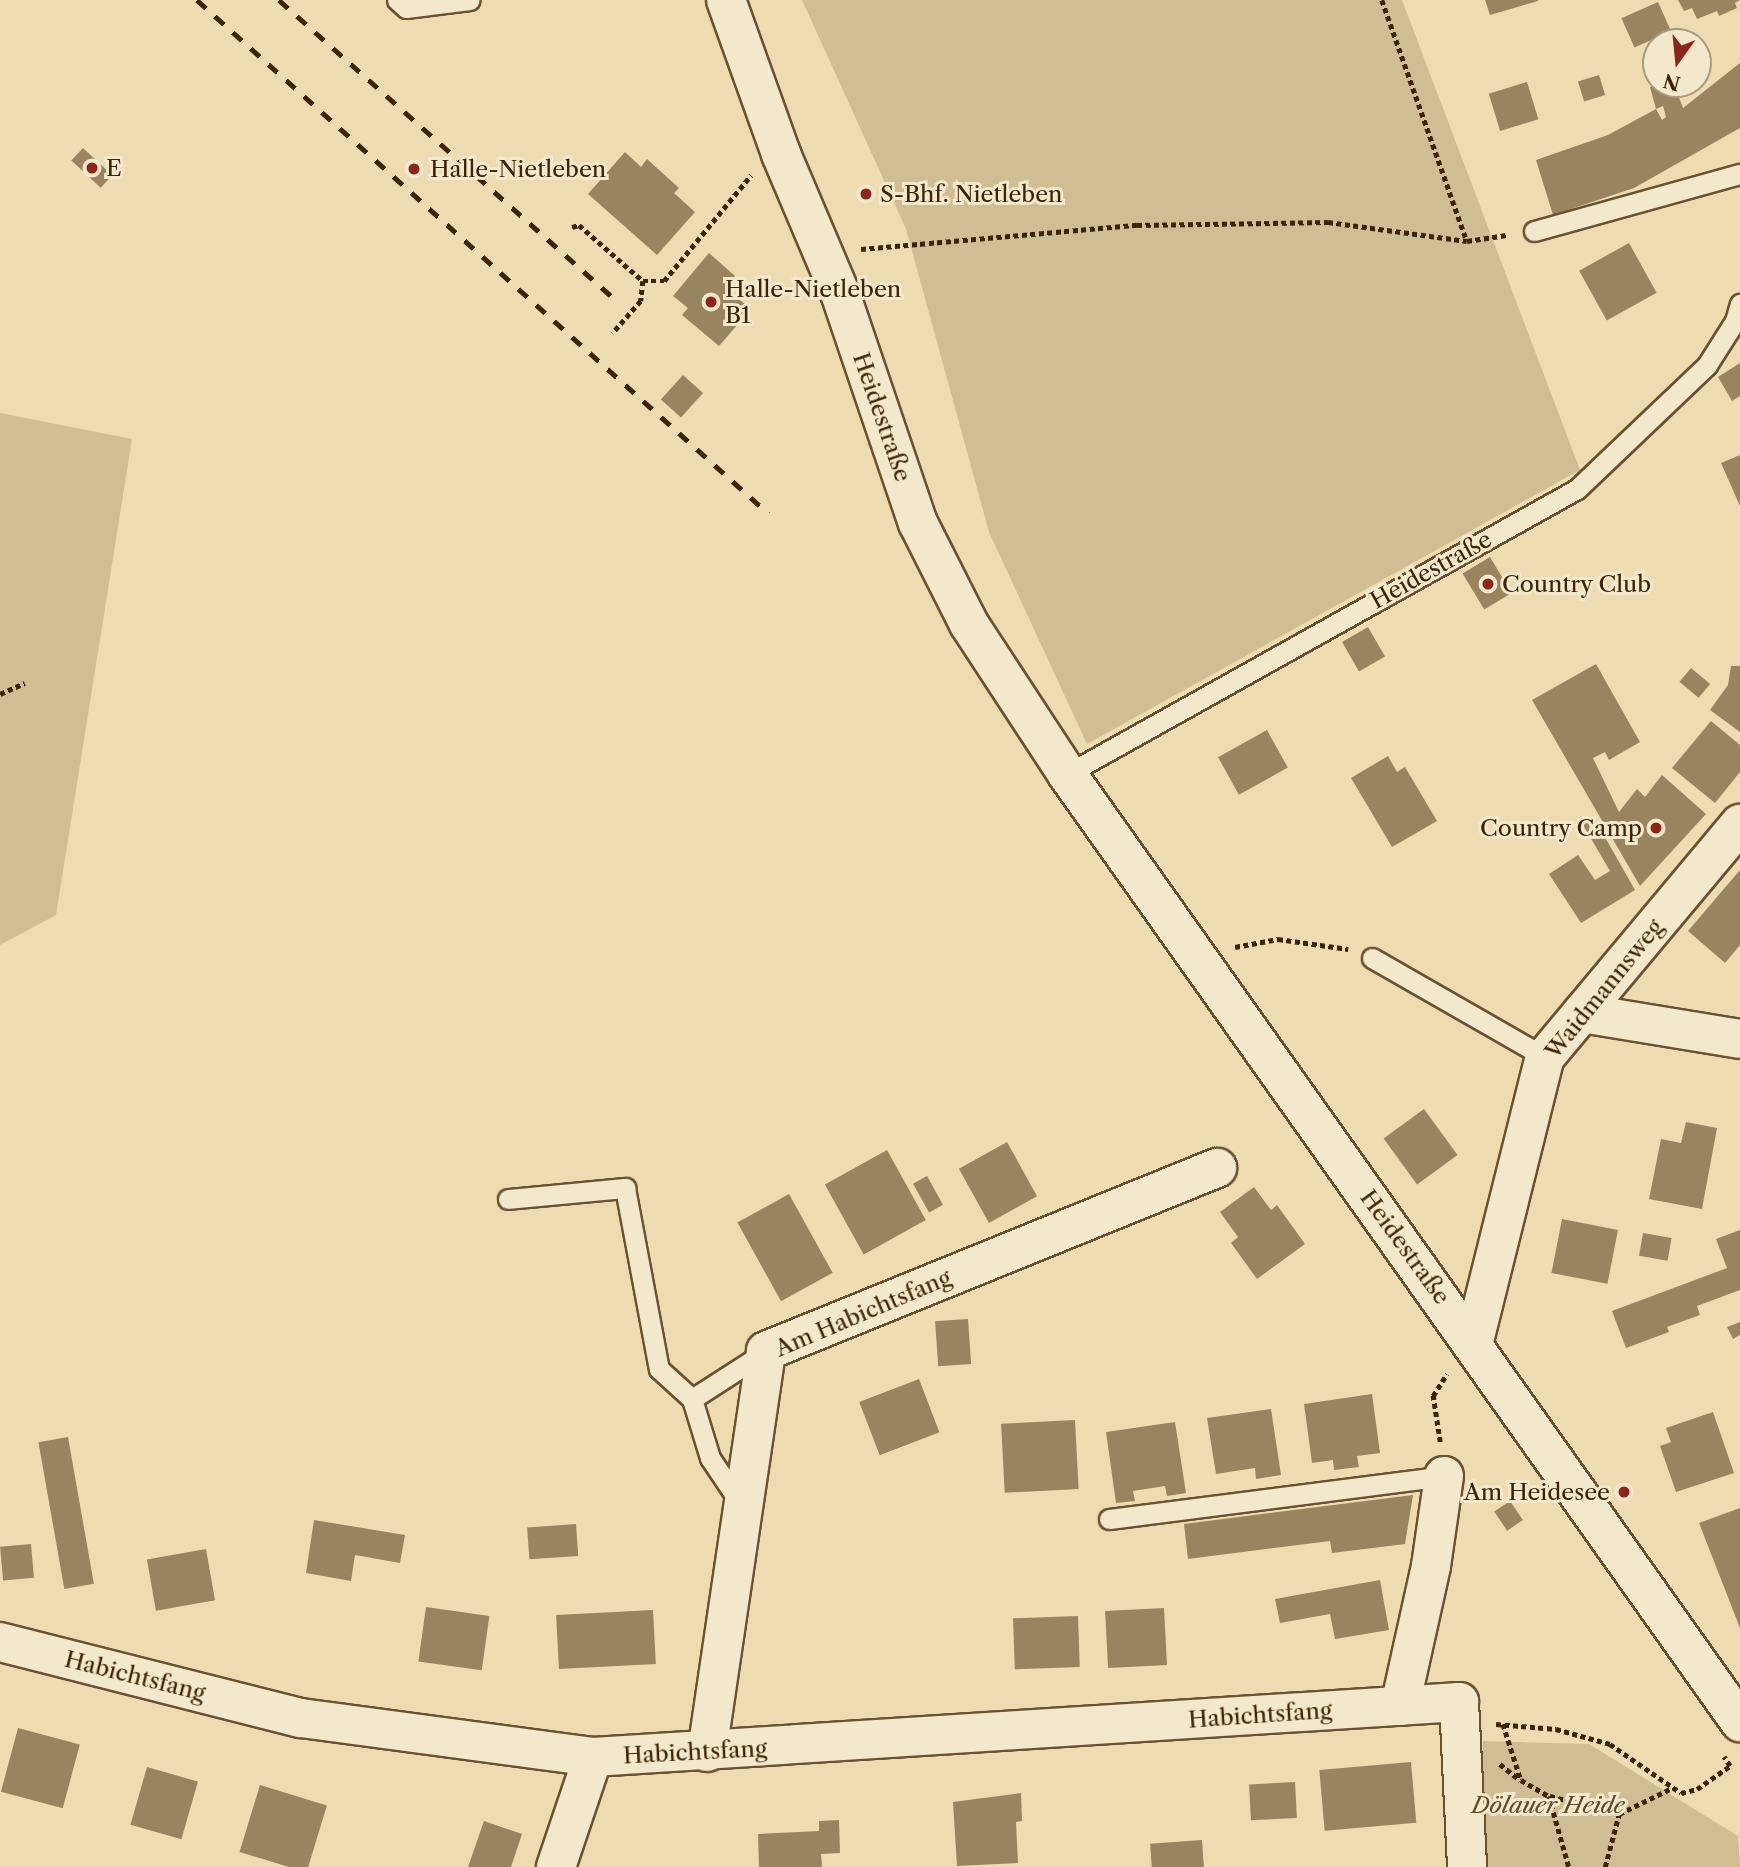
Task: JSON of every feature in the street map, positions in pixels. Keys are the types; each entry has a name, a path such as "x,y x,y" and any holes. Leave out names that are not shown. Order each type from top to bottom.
{"street":[{"name":"Heidestraße","path":"726,0 777,143 822,253 918,523 969,624 1067,774 1737,1711"},
{"name":"Waidmannsweg","path":"1474,1341 1545,1057 1740,824"},
{"path":"1582,1013 1740,1039"},
{"name":"Am Habichtsfang","path":"707,1752 766,1351 1217,1168"},
{"path":"1400,1706 1444,1476"},
{"name":"Habichtsfang","path":"0,1642 301,1718 593,1757 707,1752 1459,1702 1467,1867"},
{"path":"556,1867 593,1757"}],"lane":[{"path":"397,0 406,8 470,0"},
{"path":"1534,231 1740,174"},
{"name":"Heidestraße","path":"1067,774 1577,489 1707,365 1735,321 1740,304"},
{"path":"1371,958 1545,1057"},
{"path":"509,1199 625,1188 659,1369 692,1399 710,1458 743,1507"},
{"path":"692,1399 766,1351"},
{"path":"1109,1518 1444,1476"}],"path":[{"path":"1382,0 1466,241"},
{"path":"572,227 579,225 643,281 664,281 777,143"},
{"path":"822,253 1137,225 1328,222 1466,241 1534,231"},
{"path":"613,333 641,301 643,281"},
{"path":"0,694 25,683"},
{"path":"1197,954 1278,939 1350,949 1371,958"},
{"path":"1444,1476 1433,1396 1474,1341"},
{"path":"1672,1788 1619,1814 1549,1796 1521,1780 1503,1724 1556,1729 1610,1744 1681,1793 1697,1789 1730,1766"},
{"path":"1549,1796 1569,1867"},
{"path":"1605,1867 1619,1814"}],"green space":[{"path":"802,0 1402,0 1580,470 1087,744 989,532 906,229"},
{"path":"0,413 132,439 56,915 0,945"},
{"name":"Dölauer Heide","path":"1483,1741 1589,1744 1738,1836 1740,1867 1477,1867"}],"building":[{"path":"1485,0 1538,0 1538,1 1490,15"},
{"path":"1678,0 1740,0 1735,3 1737,8 1719,16 1717,11 1697,19 1692,8 1684,11"},
{"path":"1658,2 1670,28 1642,28 1642,44 1634,48 1621,18"},
{"path":"1740,63 1740,128 1634,188 1553,215 1536,160 1608,135 1656,109 1653,98 1679,98 1683,108 1696,98 1712,98 1712,85","holes":["1663,106 1666,117 1662,120 1656,109"]},
{"path":"1599,75 1605,95 1584,102 1578,81"},
{"path":"1527,82 1538,119 1500,131 1489,94"},
{"name":"E","path":"83,148 112,175 101,188 71,160"},
{"path":"625,152 641,167 647,159 679,188 674,193 695,212 657,255 588,194"},
{"path":"1629,243 1657,293 1607,320 1579,271"},
{"name":"Halle-Nietleben B1","path":"709,253 735,276 725,288 751,309 719,346 682,315 688,308 673,296"},
{"path":"1740,363 1740,396 1732,401 1718,377"},
{"path":"683,375 703,393 681,418 661,400"},
{"path":"1740,455 1740,506 1721,463"},
{"name":"Country Club","path":"1490,557 1512,593 1484,609 1463,573"},
{"path":"1368,627 1385,656 1359,671 1342,642"},
{"path":"1596,664 1640,742 1609,760 1605,752 1593,758 1619,812 1637,789 1645,797 1662,775 1706,814 1640,886 1532,700"},
{"path":"1731,666 1740,666 1740,732 1710,710 1728,685"},
{"path":"1691,668 1710,684 1699,698 1679,682"},
{"path":"1711,721 1740,745 1740,772 1715,803 1672,768"},
{"path":"1267,730 1288,768 1239,795 1218,757"},
{"path":"1388,756 1397,772 1405,767 1437,821 1392,847 1351,778"},
{"path":"1594,818 1635,890 1581,923 1549,874 1578,855 1595,880 1610,871 1583,825"},
{"path":"1740,870 1740,945 1725,963 1688,931"},
{"path":"1424,1109 1458,1155 1417,1185 1384,1138"},
{"path":"1686,1122 1717,1128 1702,1209 1649,1199 1661,1139 1681,1143"},
{"path":"1007,1142 1037,1196 989,1223 959,1169"},
{"path":"887,1150 926,1220 864,1254 825,1184"},
{"path":"927,1176 943,1205 929,1213 913,1184"},
{"path":"1254,1187 1271,1210 1277,1205 1305,1244 1257,1279 1231,1243 1238,1237 1220,1212"},
{"path":"789,1194 833,1273 781,1301 737,1223"},
{"path":"1562,1219 1618,1230 1607,1284 1552,1273"},
{"path":"1740,1230 1740,1290 1697,1306 1700,1315 1667,1327 1669,1332 1626,1348 1612,1311 1727,1268 1716,1239"},
{"path":"1643,1233 1672,1238 1668,1261 1639,1256"},
{"path":"968,1319 971,1364 938,1366 935,1321"},
{"path":"1740,1322 1740,1335 1733,1339 1727,1327"},
{"path":"919,1379 939,1432 880,1455 859,1402"},
{"path":"1372,1394 1380,1453 1357,1456 1359,1467 1334,1470 1333,1460 1312,1463 1304,1404"},
{"path":"1271,1409 1281,1475 1256,1479 1255,1468 1216,1474 1207,1418"},
{"path":"1713,1412 1734,1473 1676,1492 1660,1446 1671,1442 1666,1428"},
{"path":"1075,1420 1079,1489 1005,1493 1001,1424"},
{"path":"1175,1422 1186,1493 1167,1496 1165,1486 1133,1491 1135,1501 1116,1503 1106,1432"},
{"path":"68,1437 94,1584 64,1589 38,1442"},
{"path":"1413,1495 1405,1544 1332,1553 1330,1541 1188,1559 1184,1524"},
{"path":"1510,1501 1523,1520 1507,1531 1494,1512"},
{"path":"1740,1508 1740,1628 1699,1523"},
{"path":"314,1520 405,1535 400,1563 355,1555 351,1581 306,1573"},
{"path":"576,1524 578,1556 529,1559 527,1527"},
{"path":"31,1544 34,1578 3,1581 0,1547"},
{"path":"206,1549 215,1600 156,1611 147,1559"},
{"path":"1380,1580 1389,1630 1335,1639 1330,1614 1280,1623 1275,1599"},
{"path":"426,1607 489,1616 482,1670 418,1661"},
{"path":"1164,1608 1167,1665 1108,1668 1105,1611"},
{"path":"653,1610 656,1664 559,1669 556,1615"},
{"path":"1078,1616 1080,1667 1015,1669 1013,1618"},
{"path":"18,1728 80,1745 63,1808 1,1792"},
{"path":"1411,1762 1416,1823 1325,1831 1319,1770"},
{"path":"147,1767 198,1782 181,1839 130,1825"},
{"path":"1295,1782 1297,1818 1251,1820 1249,1784"},
{"path":"260,1785 327,1805 308,1867 289,1867 240,1852"},
{"path":"1021,1793 1022,1821 1016,1822 1018,1863 957,1866 953,1802"},
{"path":"839,1820 840,1853 821,1854 822,1867 759,1867 758,1834 819,1831 819,1821"},
{"path":"484,1821 522,1834 511,1867 468,1867"},
{"path":"1202,1840 1204,1867 1152,1867 1150,1844"}],"railway":[{"path":"197,0 768,513"},
{"path":"279,0 617,301"}],"place":[{"name":"E","path":"92,168"},
{"name":"Halle-Nietleben","path":"414,169"},
{"name":"S-Bhf. Nietleben","path":"866,194"},
{"name":"Halle-Nietleben B1","path":"711,302"},
{"name":"Country Club","path":"1488,584"},
{"name":"Country Camp","path":"1656,828"},
{"name":"Am Heidesee","path":"1624,1492"}]}
